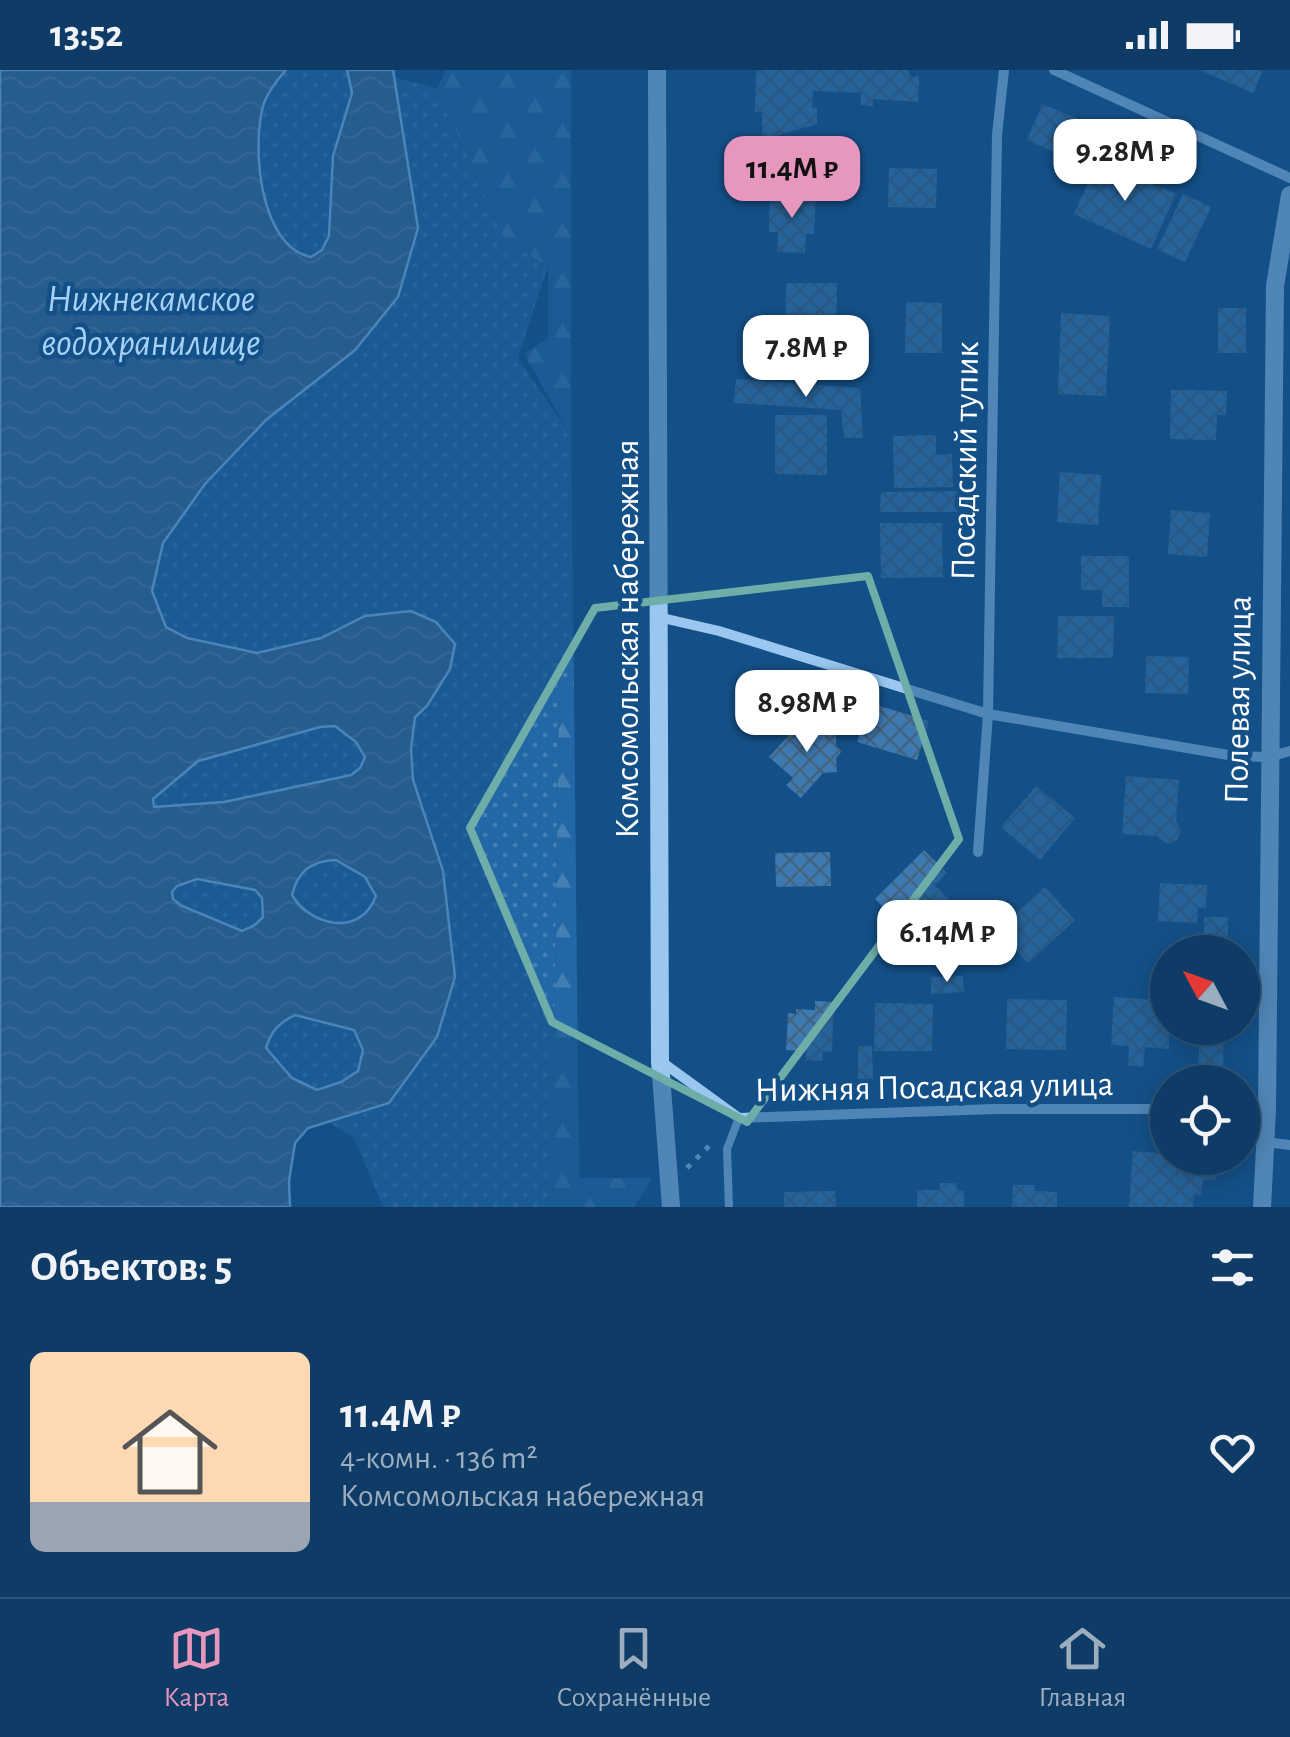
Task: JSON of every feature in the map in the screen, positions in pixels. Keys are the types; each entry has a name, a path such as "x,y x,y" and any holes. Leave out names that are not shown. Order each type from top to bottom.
{"street":[{"name":"Комсомольская набережная","path":"658,70 660,1061 671,1207"},
{"name":"Посадский тупик","path":"978,852 988,714 997,135 1004,70"},
{"path":"1054,70 1290,178"},
{"name":"Полевая улица","path":"1262,1207 1268,1109 1268,756 1275,286 1290,195"},
{"path":"658,617 988,714 1234,756 1268,756 1290,751"},
{"name":"Нижняя Посадская улица","path":"660,1061 739,1118 994,1109 1150,1109"},
{"path":"1260,1109 1268,1109"},
{"path":"1266,1142 1290,1145"}],"lane":[{"path":"730,1207 727,1149 739,1118"}],"path":[{"path":"670,1183 712,1144"}],"highlighted area":[{"path":"868,576 959,839 747,1122 552,1022 470,828 595,608"}],"green space":[{"path":"286,70 347,70 352,92 333,157 329,236 322,250 311,257 294,249 280,235 270,215 260,168 264,103"},
{"path":"393,70 397,70 393,77 437,88 505,241 548,266 518,358 571,436 574,693 559,692 552,1207 383,1207 354,1138 327,1121 389,1102 437,1037 455,977 443,871 413,780 415,717 427,706 365,616 297,646 244,652 209,644 166,627 152,591 163,543 205,484 266,420 410,173 392,76"},
{"path":"446,70 571,70 571,436 524,354 548,338 548,266 505,241 437,88"},
{"path":"559,691 574,693 579,1178 652,1178 634,1207 552,1207"},
{"path":"335,726 356,742 365,758 351,775 224,802 154,807 153,800 198,761"},
{"path":"336,859 365,877 376,897 369,910 348,922 336,923 311,914 292,894 308,868"},
{"path":"197,879 255,890 262,898 263,917 242,931 181,906 172,892 177,886"},
{"path":"295,1015 354,1030 363,1050 358,1071 341,1082 316,1090 292,1078 266,1049 276,1029"}],"water":[{"name":"Нижнекамское водохранилище","path":"0,70 286,70 264,103 259,167 270,215 280,234 294,249 311,257 322,250 329,236 333,156 352,93 347,70 393,70 418,228 398,297 355,350 266,420 205,484 163,543 152,591 166,627 187,638 257,653 321,638 365,616 411,611 436,622 455,644 450,669 427,706 415,717 411,749 413,780 443,871 455,977 437,1037 389,1103 308,1128 295,1143 289,1181 290,1207 0,1207","holes":["335,726 356,742 365,757 360,768 351,775 224,802 154,807 153,799 198,761","336,860 365,877 376,896 359,918 336,923 323,920 300,906 292,895 302,873","197,879 255,890 262,898 263,917 242,931 182,906 173,899 172,892 177,886","295,1015 354,1030 363,1050 358,1071 317,1090 292,1078 266,1048 280,1024"]}],"building":[{"path":"756,70 908,70 910,77 919,76 918,102 873,99 873,106 861,105 861,93 813,91 817,124 762,140 762,112 755,112"},
{"path":"1200,70 1263,70 1253,93"},
{"path":"1042,104 1086,122 1070,159 1027,140"},
{"path":"1099,159 1176,194 1151,249 1074,214"},
{"path":"889,168 937,169 936,208 888,207"},
{"path":"770,194 816,196 814,234 806,234 805,253 777,252 778,232 769,232"},
{"path":"1183,194 1211,207 1185,262 1157,249"},
{"path":"786,283 837,283 836,337 785,337"},
{"path":"906,302 942,303 942,353 905,353"},
{"path":"1218,308 1246,308 1246,353 1218,353"},
{"path":"1061,313 1110,316 1106,396 1058,394"},
{"path":"736,379 860,388 863,438 844,438 841,410 734,403"},
{"path":"1171,390 1227,391 1226,415 1217,415 1216,440 1170,439"},
{"path":"775,415 827,415 827,475 775,474"},
{"path":"936,435 936,455 952,454 953,487 894,488 893,436"},
{"path":"1060,472 1101,475 1098,525 1057,522"},
{"path":"973,491 973,512 880,512 881,492"},
{"path":"1171,510 1210,513 1207,557 1168,554"},
{"path":"880,523 942,523 943,577 881,578"},
{"path":"1081,556 1129,556 1129,607 1102,607 1102,590 1081,590"},
{"path":"1058,616 1114,616 1113,658 1057,658"},
{"path":"1146,656 1189,657 1188,694 1145,693"},
{"path":"870,703 929,721 917,760 857,742"},
{"path":"804,718 818,730 836,730 836,746 842,751 836,758 837,772 823,773 801,798 786,785 793,778 769,757 788,736 789,720"},
{"path":"1126,776 1179,780 1176,821 1181,830 1177,840 1167,844 1157,836 1122,834"},
{"path":"1036,786 1075,818 1040,860 1001,827"},
{"path":"924,850 947,873 935,885 963,913 927,950 875,899"},
{"path":"830,852 831,886 776,887 775,853"},
{"path":"1160,883 1207,885 1206,908 1198,908 1197,923 1158,921"},
{"path":"1045,887 1075,920 1028,963 997,930"},
{"path":"1204,917 1228,917 1228,935 1204,935"},
{"path":"963,976 964,992 931,994 931,977"},
{"path":"1114,997 1150,1000 1150,1045 1169,1045 1169,1049 1145,1047 1143,1067 1128,1065 1129,1046 1111,1045"},
{"path":"1007,999 1067,1000 1066,1050 1006,1049"},
{"path":"815,1001 834,1002 832,1052 823,1051 822,1061 806,1060 806,1051 786,1050 788,1013 796,1014 796,1009 815,1010"},
{"path":"875,1003 933,1004 932,1051 874,1051"},
{"path":"1199,1045 1224,1045 1223,1065 1198,1065"},
{"path":"858,1046 872,1046 873,1079 858,1079"},
{"path":"1133,1151 1150,1152 1150,1175 1215,1175 1215,1180 1203,1180 1201,1195 1194,1194 1193,1207 1129,1207"},
{"path":"940,1183 957,1183 957,1190 964,1191 964,1207 917,1207 917,1190 940,1190"},
{"path":"1013,1185 1035,1185 1034,1191 1057,1192 1057,1207 1012,1207"},
{"path":"835,1191 836,1207 784,1207 784,1192"}]}
